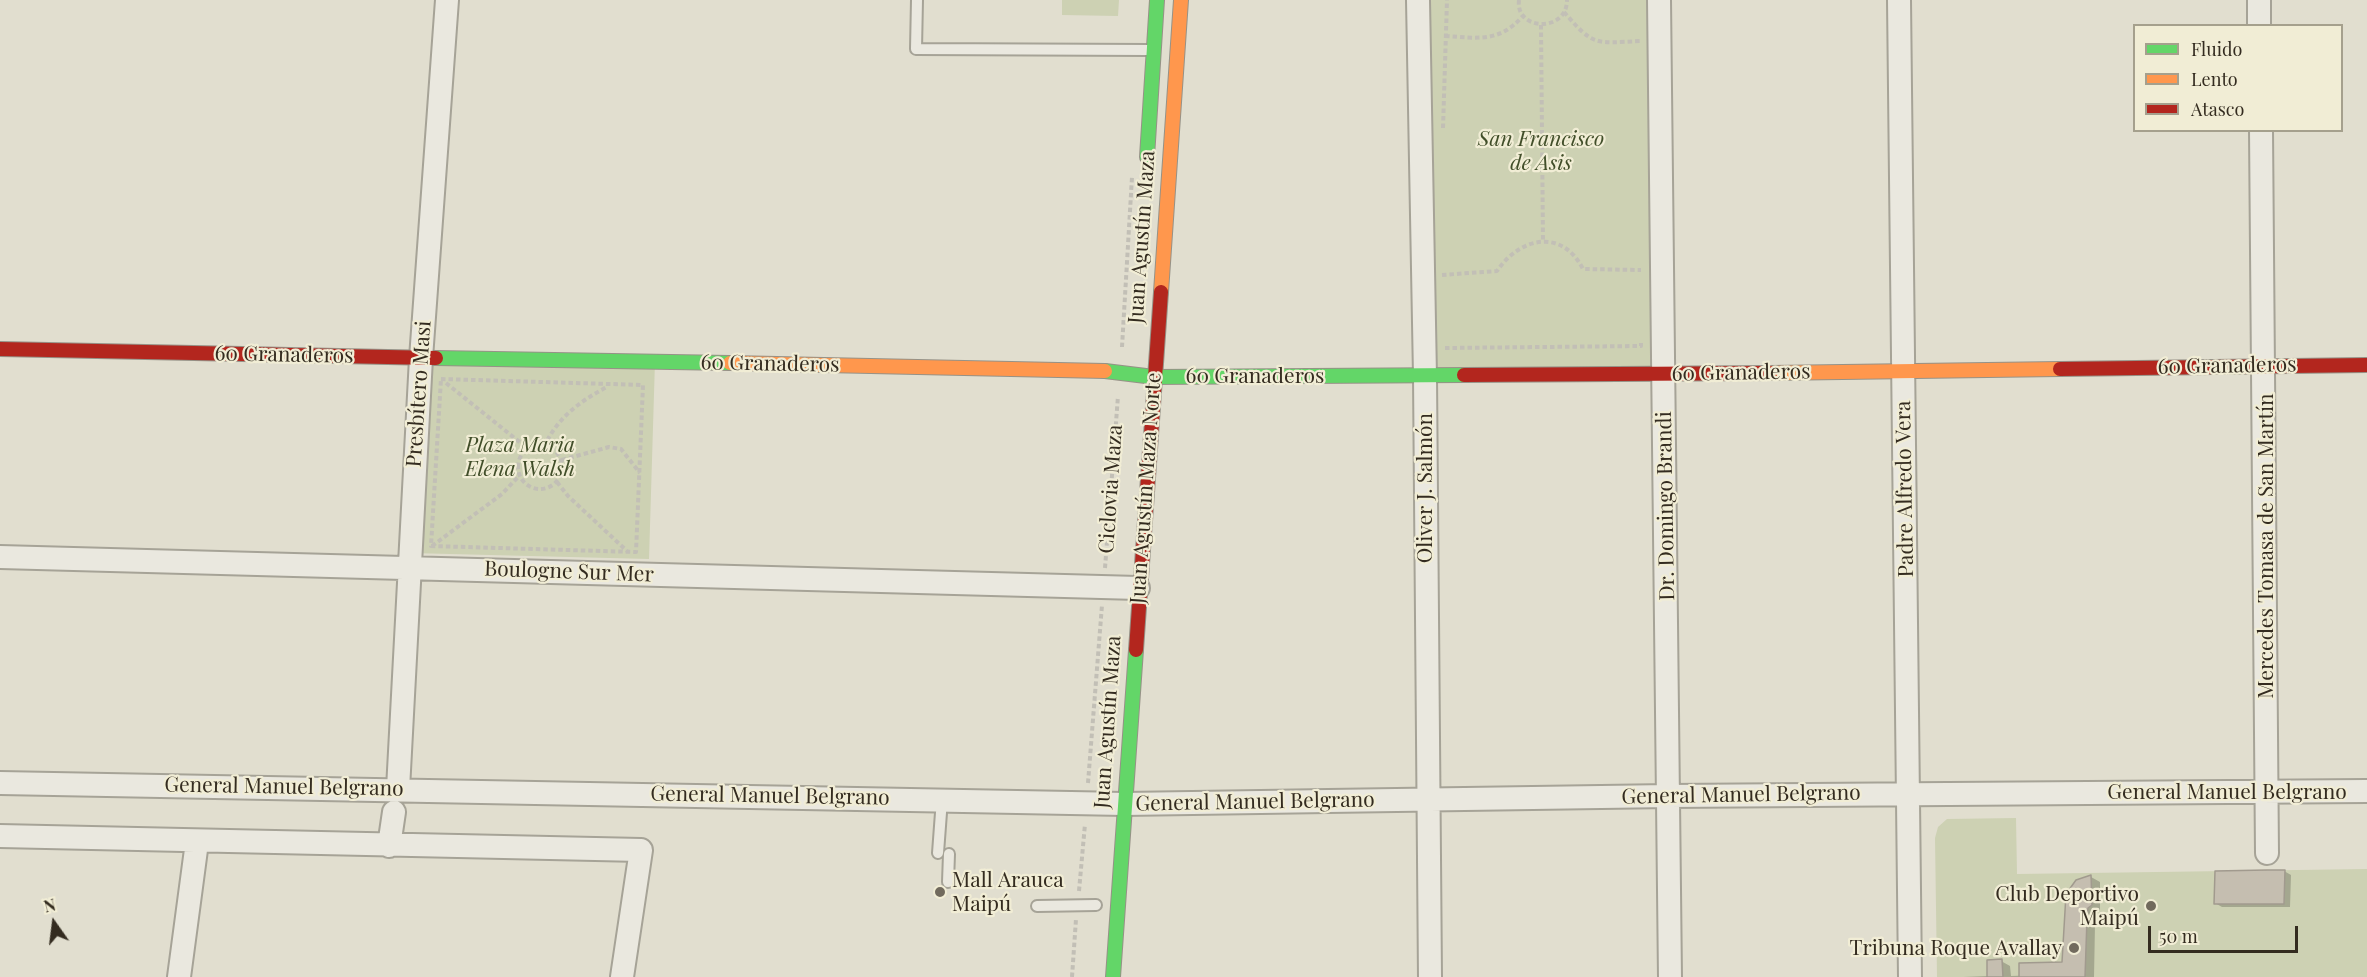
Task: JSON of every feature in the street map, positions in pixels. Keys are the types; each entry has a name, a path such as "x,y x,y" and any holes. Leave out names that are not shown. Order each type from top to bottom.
{"street":[{"name":"Presbítero Masi","path":"398,789 421,358 447,0"},
{"name":"Juan Agustín Maza","path":"1139,169 1154,50 1157,0"},
{"name":"Juan Agustín Maza Norte","path":"1113,977 1104,803 1119,587 1154,377 1180,0"},
{"name":"Oliver J. Salmón","path":"1418,0 1425,376 1430,977"},
{"name":"Dr. Domingo Brandi","path":"1659,0 1670,977"},
{"name":"Padre Alfredo Vera","path":"1899,0 1910,977"},
{"path":"2259,0 2259,24"},
{"name":"Mercedes Tomasa de San Martín","path":"2261,132 2265,365 2267,853"},
{"name":"60 Granaderos","path":"0,349 1130,372 1154,377 1903,372 2367,365"},
{"name":"Boulogne Sur Mer","path":"0,557 1119,587"},
{"name":"General Manuel Belgrano","path":"0,783 1104,803 2367,791"},
{"path":"389,846 394,812"},
{"path":"0,837 641,850 622,977"},
{"path":"179,977 197,842"}],"lane":[{"path":"917,0 916,49 1154,50"},
{"path":"942,799 944,853 948,882"},
{"path":"1037,906 1096,906"}],"path":[{"path":"1443,132 1447,0"},
{"path":"1519,0 1518,6 1523,16 1540,25 1553,23 1564,12 1567,0"},
{"path":"1564,12 1585,37 1600,42 1641,41"},
{"path":"1446,36 1496,37 1512,29 1523,16"},
{"path":"1540,25 1543,241"},
{"path":"1641,29 1641,52"},
{"name":"Ciclovia Maza","path":"1072,977 1078,905 1104,803 1119,587 1139,169"},
{"path":"1440,275 1497,271 1514,251 1543,241 1564,246 1576,256 1583,269 1641,270"},
{"path":"1641,258 1641,281"},
{"path":"1440,263 1440,286"},
{"path":"1438,348 1641,346 1641,335"},
{"path":"431,546 636,552 643,384 441,379"},
{"path":"441,379 527,448"},
{"path":"431,546 441,379"},
{"path":"544,447 555,425 568,412 613,384"},
{"path":"544,447 558,454 562,460 562,477 552,486 527,487 518,477 516,463 521,453 527,448 544,447"},
{"path":"562,460 609,447 621,449 640,473"},
{"path":"431,546 502,494 518,477"},
{"path":"557,482 568,496 628,552"}],"green space":[{"path":"1062,0 1119,0 1118,16 1062,15"},
{"name":"San Francisco de Asis","path":"1418,0 1659,0 1664,374 1425,376"},
{"name":"Plaza Maria Elena Walsh","path":"421,358 655,361 649,559 410,553"},
{"name":"Club Deportivo Maipú","path":"2016,818 2017,874 2367,869 2367,977 1937,977 1935,838 1938,827 1947,819"}],"building":[{"path":"2285,870 2284,904 2214,904 2215,871"},
{"name":"Tribuna Roque Avallay","path":"2091,875 2092,905 2088,908 2085,977 2019,977 2019,963 2062,962 2066,894 2076,880"},
{"path":"2002,959 2003,977 1987,977 1987,960"}],"traffic: fast":[{"path":"1147,157 1157,0"},
{"path":"436,358 730,363"},
{"path":"1105,371 1154,377 1464,375"},
{"path":"1113,977 1136,650"}],"traffic: slow":[{"path":"1161,292 1181,0"},
{"path":"730,363 1105,371"},
{"path":"1770,373 2060,369"}],"traffic: jam":[{"path":"1136,650 1161,292"},
{"path":"0,349 436,358"},
{"path":"2060,369 2367,365"},
{"path":"1464,375 1770,373"}],"place":[{"name":"Mall Arauca Maipú","path":"940,892"},
{"name":"Club Deportivo Maipú","path":"2151,906"},
{"name":"Tribuna Roque Avallay","path":"2074,948"}]}
